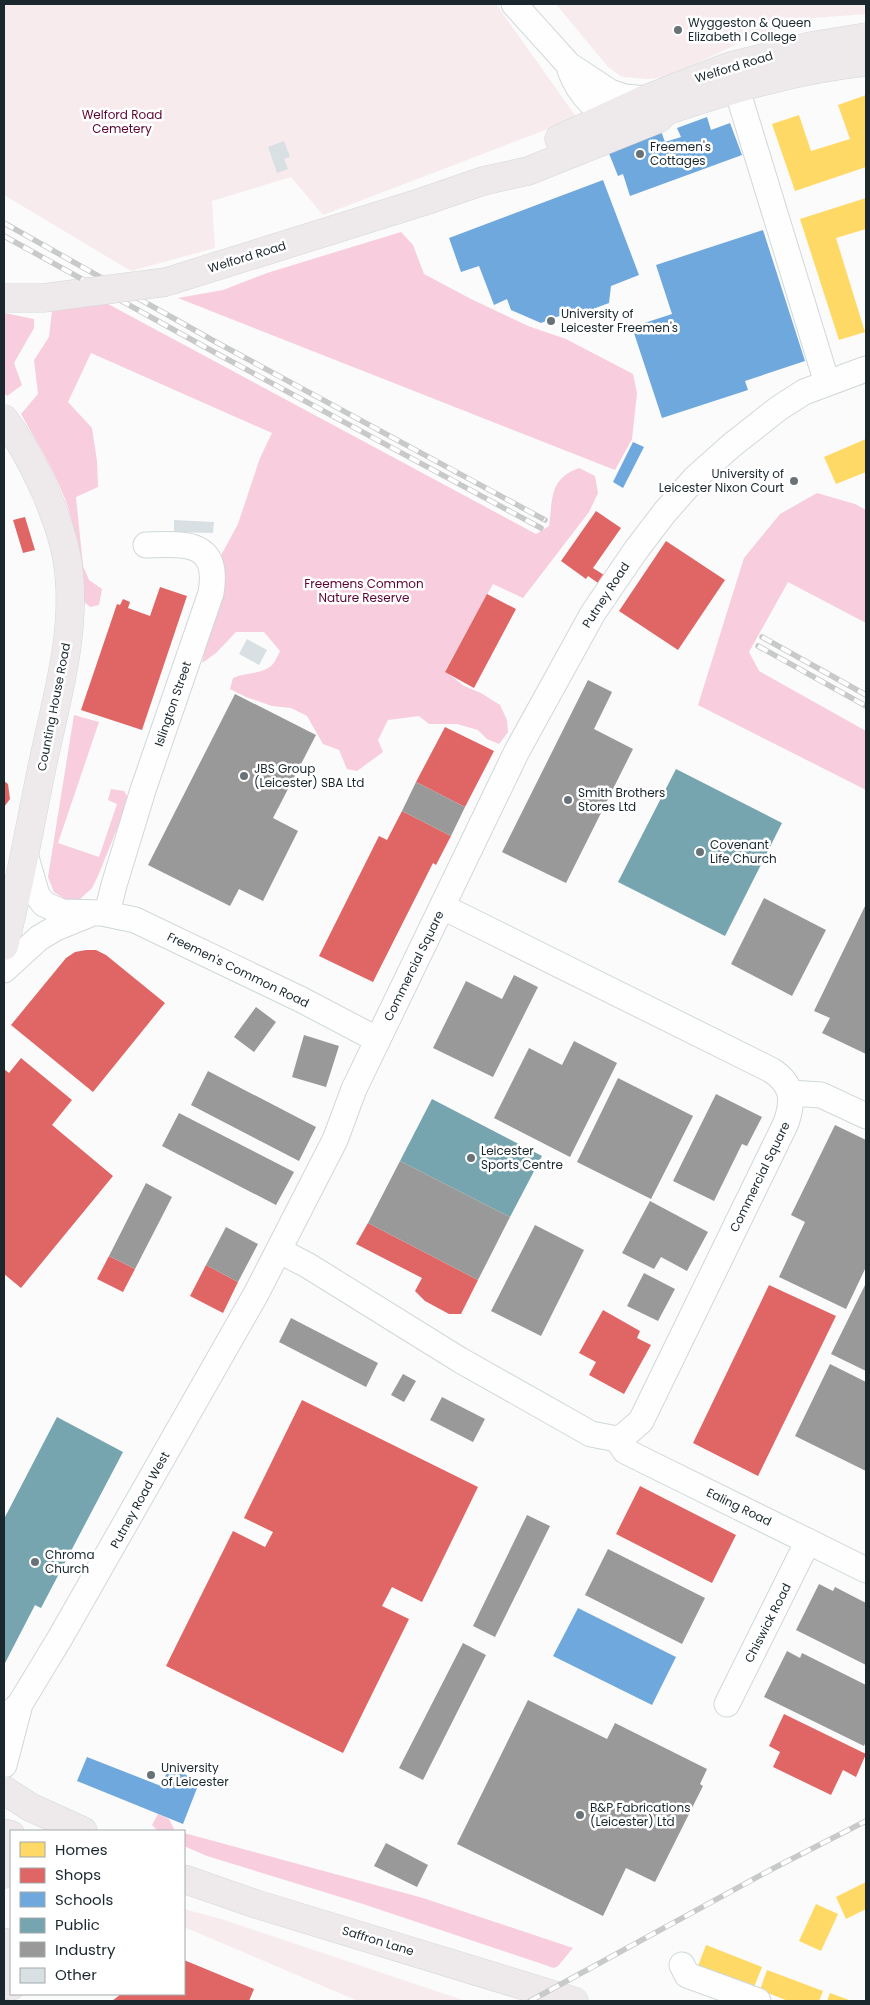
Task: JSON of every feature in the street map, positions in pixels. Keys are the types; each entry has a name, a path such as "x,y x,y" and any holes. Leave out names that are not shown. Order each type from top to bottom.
{"main road":[{"name":"Welford Road","path":"483,180 509,162 595,115 656,105 811,46 866,37"},
{"name":"Welford Road","path":"733,77 772,78 827,66 866,62"},
{"name":"Welford Road","path":"4,298 43,298 166,282 483,180 528,171 658,119 656,105"},
{"name":"Counting House Road","path":"4,419 18,438 36,470 50,502 67,559 70,595 65,661 4,946"},
{"path":"4,1790 30,1807 81,1830"},
{"path":"4,1874 10,1862"},
{"name":"Saffron Lane","path":"185,1879 256,1904 574,2001"},
{"path":"4,1942 10,1980"}],"street":[{"path":"514,4 569,65 610,92 656,105"},
{"path":"569,65 575,83 595,115"},
{"path":"733,77 827,383"},
{"name":"Putney Road","path":"443,907 518,751 564,663 593,612 665,512 695,478 732,445 787,403 804,392 866,369"},
{"name":"Islington Street","path":"100,913 114,885 143,790 211,593 214,576 210,562 204,553 192,547 180,544 146,545"},
{"name":"Freemen's Common Road","path":"25,854 37,896 44,904 62,912 75,910 100,913 142,924 302,1000 378,1040"},
{"name":"Commercial Square","path":"280,1251 335,1140 354,1089 443,907 771,1070 787,1084 790,1093 790,1110 786,1123 641,1421 625,1435 617,1439"},
{"path":"4,970 39,938 56,928 100,913"},
{"path":"790,1093 821,1095 866,1116"},
{"path":"280,1251 307,1265 460,1360 532,1402 591,1434 617,1439"},
{"name":"Putney Road West","path":"4,1765 12,1711 120,1535 280,1251"},
{"name":"Ealing Road","path":"617,1439 625,1451 866,1570"},
{"name":"Chiswick Road","path":"727,1704 808,1541"},
{"path":"682,1965 687,1975 758,2001"}],"green space":[{"name":"Welford Road Cemetery","path":"4,4 496,4 577,118 323,215 291,177 212,201 215,248 131,271 4,195"},
{"name":"Wyggeston & Queen Elizabeth I College","path":"556,4 866,4 866,14 814,18 742,42 667,77 647,79 622,77 608,67"},
{"path":"401,232 413,245 424,274 528,326 566,339 633,374 637,393 632,439 615,470 178,298 223,290 267,273"},
{"name":"Freemens Common Nature Reserve","path":"108,304 536,534 549,526 552,498 557,484 562,478 579,468 595,476 598,493 589,512 523,598 493,584 445,671 464,686 481,693 500,705 507,720 508,732 499,744 487,739 478,730 457,724 429,724 419,716 388,720 378,740 383,752 357,771 347,769 339,750 323,744 307,716 291,708 272,706 246,697 230,689 233,678 268,668 275,660 280,651 264,632 236,632 216,653 202,663 214,614 219,559 238,524 260,458 272,433 91,353 68,402 92,428 97,461 98,487 76,497 83,566 89,580 102,589 99,605 90,607 82,600 77,549 69,511 55,477 21,414 38,394 34,360 49,337 52,311"},
{"path":"4,313 34,319 34,328 14,363 22,385 7,396 4,393"},
{"path":"817,493 855,504 866,510 866,623 788,582 749,652 759,671 866,731 866,790 698,705 744,558 780,514"},
{"path":"74,715 99,722 58,843 99,857 117,804 108,800 111,789 124,791 129,799 92,888 80,899 65,899 54,892 48,877"},
{"path":"158,1814 169,1819 174,1830 157,1830 152,1825"},
{"path":"185,1833 423,1898 573,1948 558,1966 554,1968 363,1904 207,1856 185,1846"},
{"path":"185,1909 221,1919 466,2001 358,2001 185,1927"}],"building: Homes":[{"path":"866,95 866,167 795,191 772,124 799,115 811,151 850,139 838,105"},
{"path":"866,198 866,229 836,238 865,332 839,340 800,219"},
{"path":"866,439 866,472 836,484 824,457"},
{"path":"866,1882 866,1909 846,1919 836,1897"},
{"path":"816,1904 838,1914 821,1951 799,1941"},
{"path":"706,1945 762,1967 754,1987 698,1966"},
{"path":"767,1970 823,1991 819,2001 788,2001 760,1990"},
{"path":"830,1993 852,2001 827,2001"}],"building: Shops":[{"path":"596,511 621,528 593,568 604,575 598,583 588,576 586,579 561,561"},
{"path":"25,517 35,550 23,553 13,520"},
{"path":"666,541 725,580 678,650 619,611"},
{"path":"160,587 187,596 142,730 81,710 117,604 120,605 123,599 130,602 128,608 150,616"},
{"path":"487,594 516,609 474,688 445,672"},
{"path":"445,727 494,751 465,807 416,782"},
{"path":"4,781 8,784 10,799 4,807"},
{"path":"402,811 451,836 436,865 433,863 373,982 319,956 379,836 387,840"},
{"path":"96,950 106,955 165,1003 93,1092 11,1025 66,958 75,952"},
{"path":"21,1058 72,1100 52,1125 113,1176 21,1288 4,1274 4,1069 9,1073"},
{"path":"368,1223 478,1280 461,1314 449,1314 425,1301 415,1291 422,1278 356,1244"},
{"path":"109,1256 135,1269 123,1292 97,1279"},
{"path":"206,1265 238,1282 223,1313 190,1296"},
{"path":"769,1285 836,1316 758,1476 693,1443"},
{"path":"603,1310 640,1331 637,1338 651,1345 624,1394 589,1375 596,1362 579,1353"},
{"path":"302,1400 478,1487 422,1602 392,1587 382,1606 409,1619 343,1753 166,1666 233,1531 265,1547 273,1532 244,1518"},
{"path":"640,1486 736,1535 712,1583 616,1534"},
{"path":"784,1714 866,1754 856,1777 843,1770 831,1795 773,1767 780,1752 769,1746"},
{"path":"185,1960 254,1989 249,2001 112,2001 120,1995 185,1995"}],"building: Schools":[{"path":"707,117 711,130 730,123 742,155 630,196 623,174 618,176 608,151 661,131 665,142 681,137 677,128"},
{"path":"603,180 639,275 611,286 609,303 566,319 562,315 541,323 511,310 507,299 494,305 479,266 461,272 449,238"},
{"path":"763,230 805,361 745,381 748,390 662,418 632,327 672,314 656,265"},
{"path":"633,442 644,447 623,488 613,482"},
{"path":"578,1608 676,1657 652,1705 553,1656"},
{"path":"87,1757 161,1786 170,1765 199,1783 183,1824 77,1781"}],"building: Public":[{"name":"Covenant Life Church","path":"676,769 782,823 725,936 618,882"},
{"name":"Leicester Sports Centre","path":"432,1099 542,1156 510,1217 400,1161"},
{"name":"Chroma Church","path":"57,1417 123,1452 41,1608 35,1605 4,1665 4,1519"}],"building: Industry":[{"name":"Smith Brothers Stores Ltd","path":"588,680 612,692 594,729 633,749 566,883 502,852"},
{"name":"JBS Group (Leicester) SBA Ltd","path":"235,694 316,735 273,818 298,831 263,901 239,889 230,906 148,865"},
{"path":"416,782 465,807 451,836 402,811"},
{"path":"764,898 826,930 792,996 731,964"},
{"path":"866,904 866,1054 822,1033 830,1018 814,1011"},
{"path":"514,975 538,987 493,1077 433,1048 466,981 502,999"},
{"path":"256,1007 276,1022 254,1052 234,1037"},
{"path":"304,1035 339,1046 326,1087 292,1077"},
{"path":"574,1041 617,1063 570,1157 494,1118 529,1048 562,1065"},
{"path":"208,1071 316,1127 299,1161 191,1105"},
{"path":"618,1078 693,1116 651,1199 577,1162"},
{"path":"716,1094 762,1117 747,1146 742,1144 714,1201 673,1181"},
{"path":"179,1113 294,1172 276,1205 162,1146"},
{"path":"835,1125 866,1140 866,1267 846,1309 779,1277 805,1222 791,1215"},
{"path":"400,1161 510,1217 478,1280 368,1223"},
{"path":"146,1183 172,1197 135,1269 109,1256"},
{"path":"650,1201 708,1232 687,1271 661,1257 654,1269 622,1253"},
{"path":"535,1225 584,1250 541,1336 491,1311"},
{"path":"226,1227 258,1244 238,1282 206,1265"},
{"path":"644,1273 675,1289 658,1321 627,1306"},
{"path":"866,1283 866,1371 831,1354"},
{"path":"291,1318 378,1363 366,1387 279,1342"},
{"path":"830,1364 866,1382 866,1471 795,1436"},
{"path":"403,1374 416,1381 404,1402 391,1395"},
{"path":"442,1397 485,1419 473,1442 430,1420"},
{"path":"527,1515 550,1526 495,1637 473,1626"},
{"path":"608,1549 705,1598 682,1644 585,1595"},
{"path":"819,1584 833,1591 835,1587 866,1603 866,1665 796,1630"},
{"path":"463,1643 486,1655 423,1780 399,1768"},
{"path":"787,1651 800,1658 802,1653 866,1685 866,1741 864,1746 764,1697"},
{"name":"B&P Fabrications (Leicester) Ltd","path":"528,1700 607,1739 615,1723 707,1769 700,1784 703,1786 655,1882 626,1868 603,1916 457,1844"},
{"path":"386,1843 428,1865 417,1887 374,1866"}],"building: Other":[{"path":"284,141 290,157 284,159 288,169 277,173 268,147"},
{"path":"174,520 214,522 213,533 174,532"},
{"path":"247,639 267,650 259,665 239,654"}],"railway":[{"path":"4,223 214,341 545,520"},
{"path":"4,236 214,352 541,528"},
{"path":"762,637 866,695"},
{"path":"758,646 866,706"},
{"path":"530,2001 774,1868 866,1821"}],"place":[{"name":"Wyggeston & Queen Elizabeth I College","path":"678,30"},
{"name":"Freemen's Cottages","path":"640,154"},
{"name":"University of Leicester Freemen's","path":"551,321"},
{"name":"University of Leicester Nixon Court","path":"794,481"},
{"name":"JBS Group (Leicester) SBA Ltd","path":"244,776"},
{"name":"Smith Brothers Stores Ltd","path":"568,800"},
{"name":"Covenant Life Church","path":"700,852"},
{"name":"Leicester Sports Centre","path":"471,1158"},
{"name":"Chroma Church","path":"35,1562"},
{"name":"University of Leicester","path":"151,1775"},
{"name":"B&P Fabrications (Leicester) Ltd","path":"580,1815"}]}
